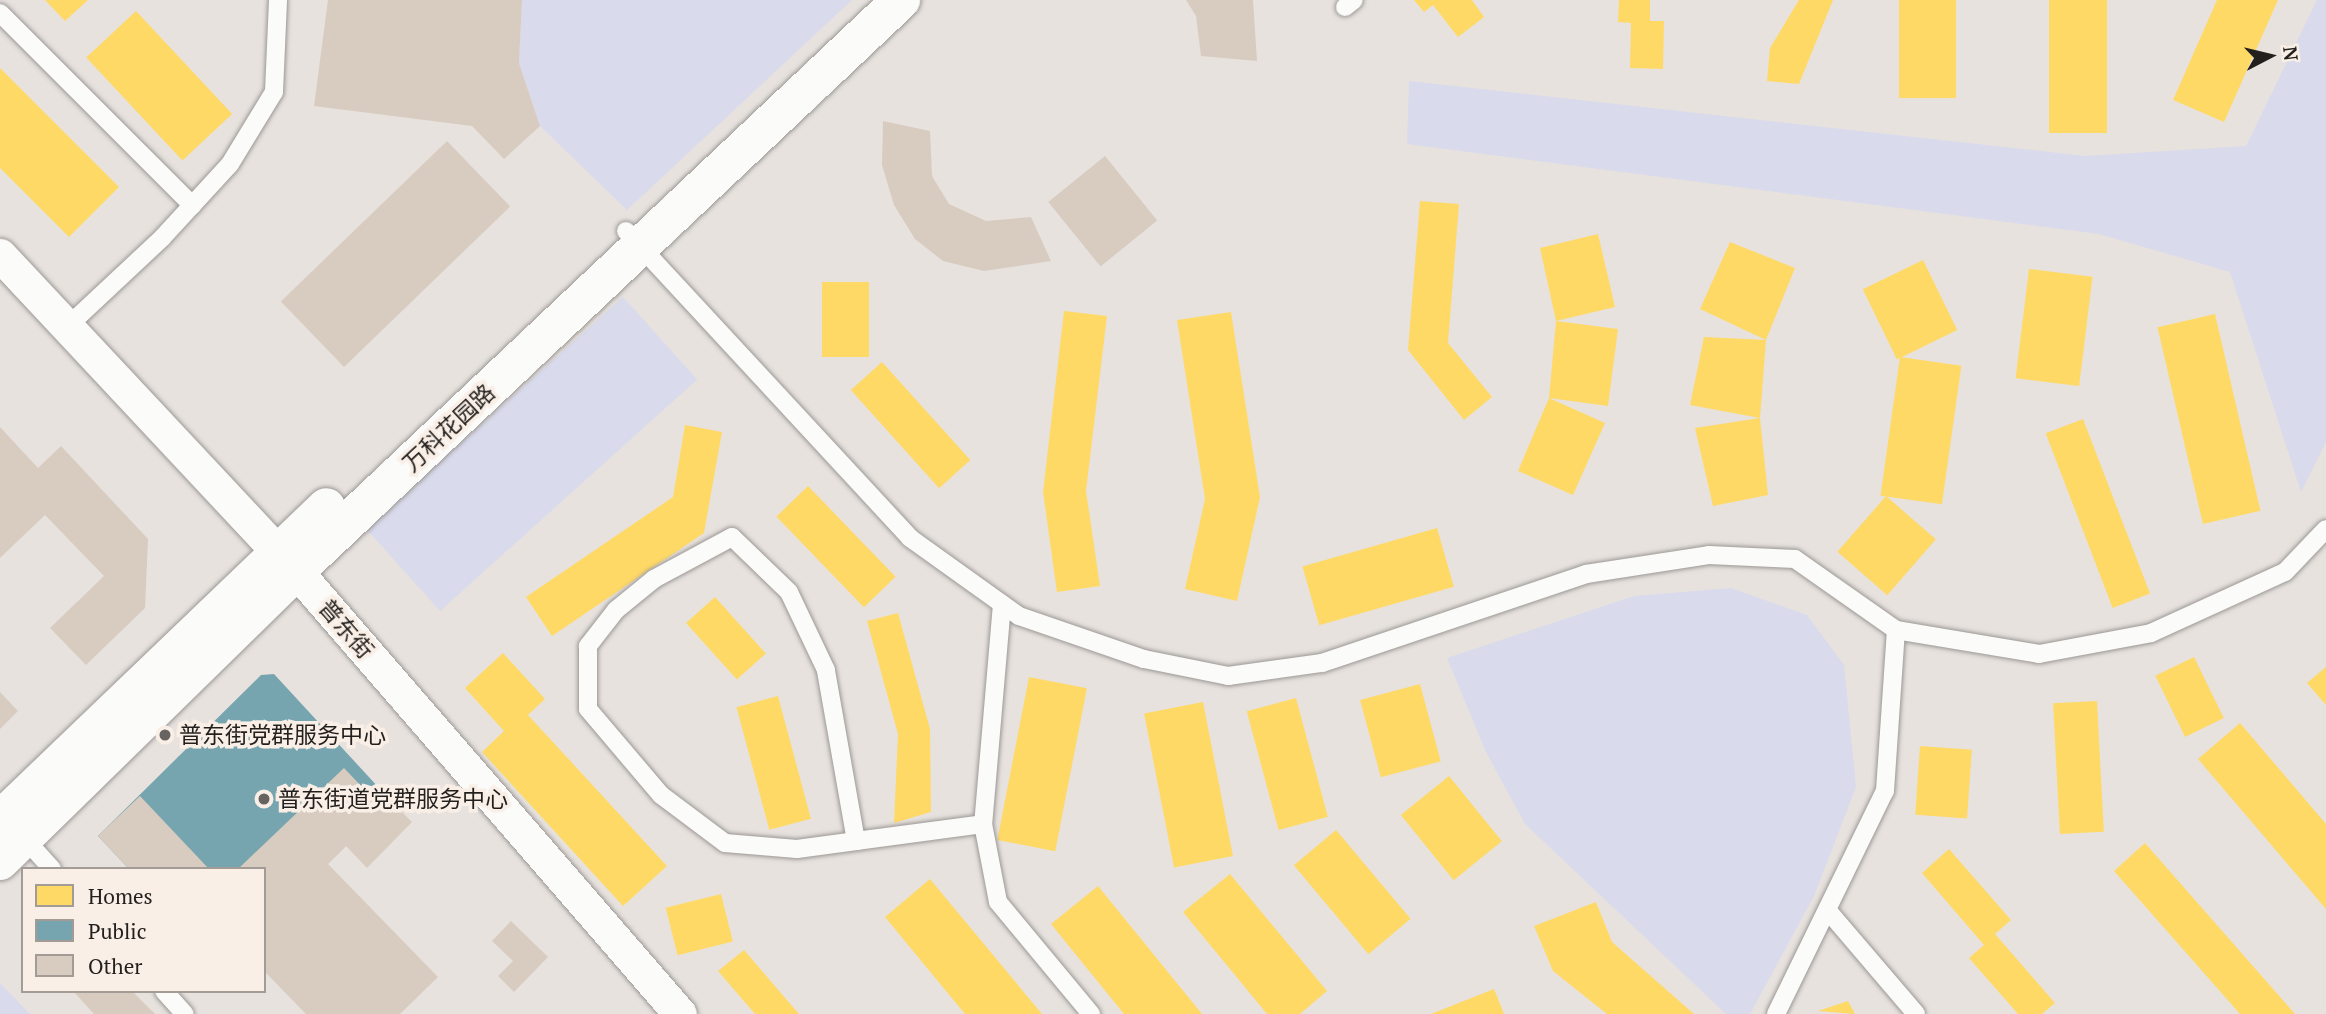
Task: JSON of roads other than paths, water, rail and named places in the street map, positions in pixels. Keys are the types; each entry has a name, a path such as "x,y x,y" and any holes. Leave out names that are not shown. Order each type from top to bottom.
{"street":[{"name":"万科花园路","path":"633,240 866,0"},
{"name":"万科花园路","path":"7,834 287,561 633,240 901,0"},
{"name":"普东街","path":"0,255 287,561 680,1014"}],"lane":[{"path":"68,327 230,164 274,92 278,0"},
{"path":"0,13 192,205"},
{"path":"633,240 911,538 1019,616 1144,659 1228,676 1322,663 1586,574 1709,555 1795,559 1896,630 2039,654 2151,633 2285,572 2326,529"},
{"path":"856,841 826,670 789,592 732,537 654,579 616,610 588,646 588,709 662,795 725,843 797,849 983,824"},
{"path":"1002,604 983,824 999,902 1091,1014"},
{"path":"1776,1014 1829,912 1885,791 1896,630"},
{"path":"7,834 49,867"},
{"path":"1829,912 1916,1014"},
{"path":"166,993 185,1014"}],"place":[{"name":"普东街党群服务中心","path":"165,735"},
{"name":"普东街道党群服务中心","path":"264,799"}]}
